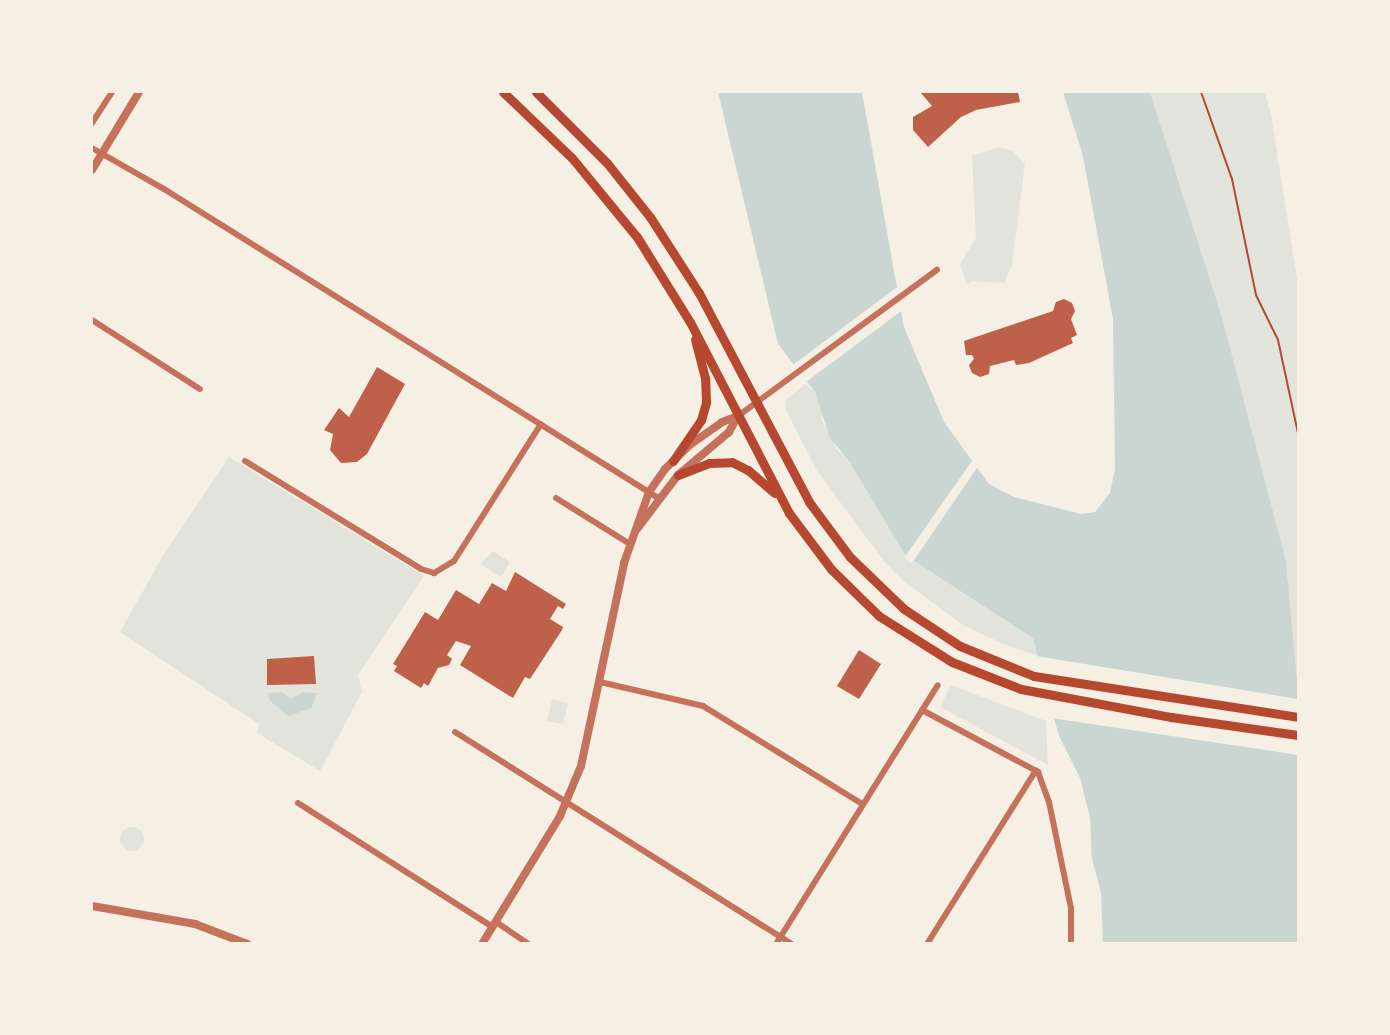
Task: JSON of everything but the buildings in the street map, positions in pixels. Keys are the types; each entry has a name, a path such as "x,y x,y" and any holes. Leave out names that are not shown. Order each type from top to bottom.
{"main road":[{"path":"503,92 561,147 615,208 656,264 690,322 780,498 831,569 879,616 952,662 1036,694 1299,735"},
{"path":"536,92 607,163 655,224 699,293 755,404 817,515 885,593 960,646 1034,676 1299,717"},
{"path":"673,461 701,420 706,402 705,378 690,322"},
{"path":"678,475 709,463 732,462 749,471 780,498"}],"street":[{"path":"92,123 112,92"},
{"path":"92,170 139,92"},
{"path":"92,148 164,189 660,499"},
{"path":"482,944 567,802 587,745 630,544 649,492 673,461 722,422 738,416 782,385 937,270"},
{"path":"92,320 200,389"},
{"path":"633,535 678,475 729,432 738,416"},
{"path":"245,461 421,569 439,572 454,561 541,424"},
{"path":"556,498 630,544"},
{"path":"600,682 703,706 862,804"},
{"path":"776,944 938,685"},
{"path":"922,710 1036,770 1049,802 1071,908 1071,944"},
{"path":"455,732 792,944"},
{"path":"927,944 1036,770"},
{"path":"298,802 494,925 529,944"},
{"path":"92,906 201,926 248,944"}],"path":[{"path":"1201,92 1232,179 1256,295 1278,340 1299,433"}],"shaded area":[{"path":"718,92 862,92 904,327 944,422 989,484 1014,497 1081,514 1095,512 1110,493 1115,469 1113,319 1083,156 1063,92 1150,92 1222,317 1286,561 1298,690 1298,943 1103,943 1101,893 1092,859 1090,818 1080,778 1059,736 1033,638 905,555 849,461 830,438 815,392 778,344"},
{"path":"1150,92 1265,92 1271,115 1298,284 1298,689 1286,561 1222,317"},
{"path":"999,147 1013,151 1025,163 1012,265 1004,283 972,281 967,285 960,264 976,238 972,156"},
{"path":"805,384 815,392 822,407 822,420 837,449 849,461 905,555 1024,630 1033,638 1039,656 1008,646 963,625 903,581 884,561 817,471 785,408 786,400"},
{"path":"229,457 424,576 358,675 362,692 320,771 257,733 259,724 120,632 164,554"},
{"path":"493,551 510,562 501,577 480,564"},
{"path":"951,685 1046,721 1048,765 940,707"},
{"path":"282,692 290,699 304,692 317,693 311,708 288,716 270,701 268,693"},
{"path":"552,699 568,703 563,724 547,721"},
{"path":"132,827 141,830 144,839 141,848 132,851 123,848 120,839 123,830"}],"pier":[{"path":"900,285 904,309 802,385 790,367"},
{"path":"974,458 979,465 912,563 904,558"},
{"path":"1036,656 1298,699 1298,755 1051,718"}]}
